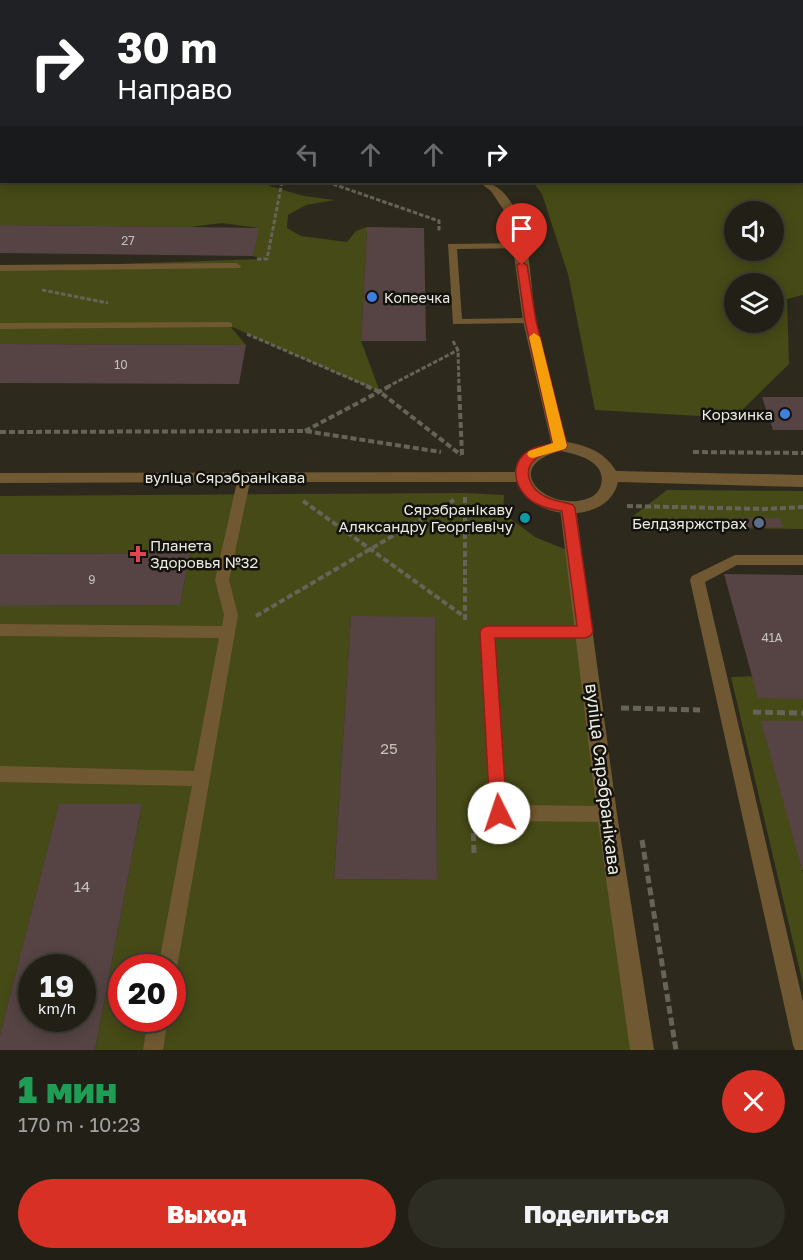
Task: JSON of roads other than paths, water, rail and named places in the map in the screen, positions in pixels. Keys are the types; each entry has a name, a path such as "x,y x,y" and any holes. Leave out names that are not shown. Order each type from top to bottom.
{"street":[{"path":"486,183 495,189 509,208 516,226 530,321 560,446"},
{"path":"560,446 574,447 598,458 610,476 609,486 596,502 568,508 543,502 532,495 521,477 522,468 527,459 536,452 560,446"},
{"path":"610,476 803,481"},
{"name":"вуліца Сярэбранікава","path":"568,508 607,814 642,1050"}],"lane":[{"path":"519,246 452,246 456,322 530,321"},
{"path":"0,268 236,266"},
{"path":"0,326 228,325"},
{"path":"170,954 231,615 222,580 245,477"},
{"name":"вуліца Сярэбранікава","path":"0,478 521,477"},
{"path":"803,560 735,560 697,580 803,1045"},
{"path":"0,630 227,632"},
{"path":"585,632 487,632 499,813 607,814"},
{"path":"0,774 201,779"},
{"path":"153,1050 156,1032"}],"place":[{"name":"Копеечка","path":"372,297"},
{"name":"Корзинка","path":"785,414"},
{"name":"Сярэбранікаву Аляксандру Георгіевічу","path":"525,518"},
{"name":"Белдзяржстрах","path":"759,523"},
{"name":"Планета Здоровья №32","path":"138,554"}]}
